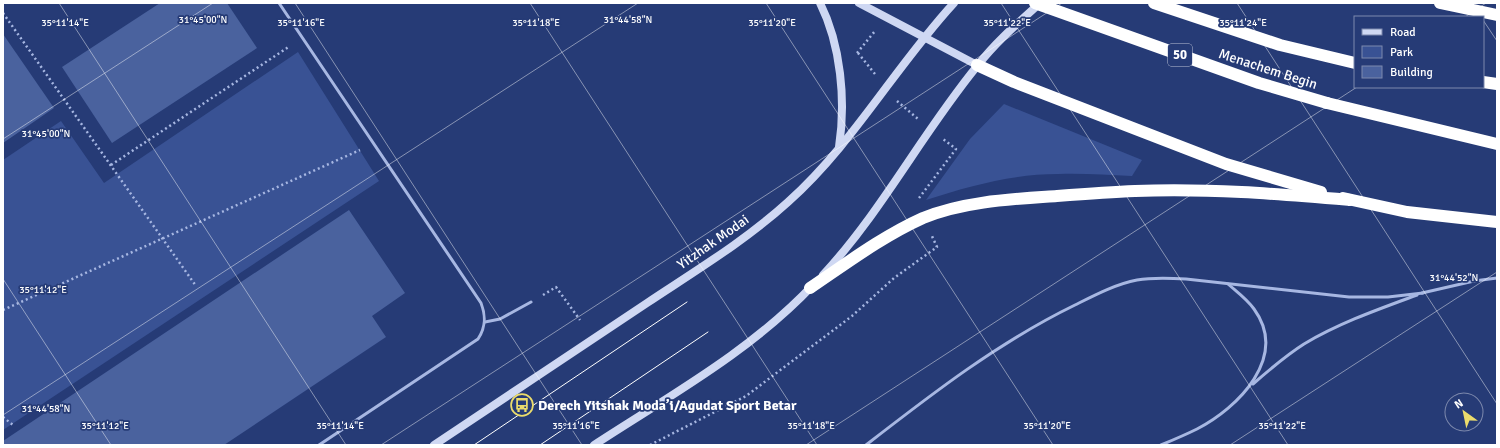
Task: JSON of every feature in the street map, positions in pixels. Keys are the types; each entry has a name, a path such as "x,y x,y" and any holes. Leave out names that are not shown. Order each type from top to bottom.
{"highway":[{"name":"Menachem Begin","path":"1035,3 1245,78 1327,103 1497,144"},
{"name":"Menachem Begin","path":"1154,3 1280,45 1354,63"},
{"path":"1440,3 1497,15"},
{"path":"978,65 1028,88 1226,164 1350,200 1407,212 1497,222"},
{"path":"1484,82 1497,84"},
{"path":"810,288 884,238 924,218 962,207 1000,200 1136,191 1178,191 1256,192 1350,200"}],"main road":[{"path":"820,3 833,36 841,80 842,128 839,149"},
{"path":"859,3 978,65"},
{"name":"Yitzhak Modai","path":"434,445 734,245 788,203 815,177 839,149 924,38 954,3"},
{"path":"594,445 741,348 776,320 810,288 842,254 876,212 931,129 978,65 1004,35 1040,3"}],"lane":[{"path":"279,3 481,303 485,313 483,332 478,339 318,445"},
{"path":"866,445 940,388 1016,337 1098,294 1137,280 1172,278 1349,297 1388,297 1423,293 1474,281 1497,278"},
{"path":"1227,283 1255,310 1264,328 1266,345 1264,361 1252,384"},
{"path":"1161,445 1198,429 1228,409 1252,384 1280,360 1305,344 1351,320 1423,293"},
{"path":"485,322 500,319 531,302"}],"path":[{"path":"3,13 196,286"},
{"path":"111,165 302,38"},
{"path":"3,310 374,144"},
{"path":"531,302 556,287 580,320"},
{"path":"3,417 13,424"}],"green space":[{"path":"298,52 379,181 3,430 3,160 61,121 104,183"},
{"path":"1004,104 1142,160 1132,176 1067,174 1024,176 958,190 926,200 970,139"}],"building":[{"path":"160,3 227,3 257,48 112,143 62,67"},
{"path":"3,34 54,108 3,143"},
{"path":"349,210 405,293 372,316 386,337 224,445 3,445 3,441"}],"tram line":[{"path":"474,445 687,302"},
{"path":"540,445 708,332"}],"place":[{"name":"Derech Yitshak Moda’i/Agudat Sport Betar","path":"522,405"}]}
